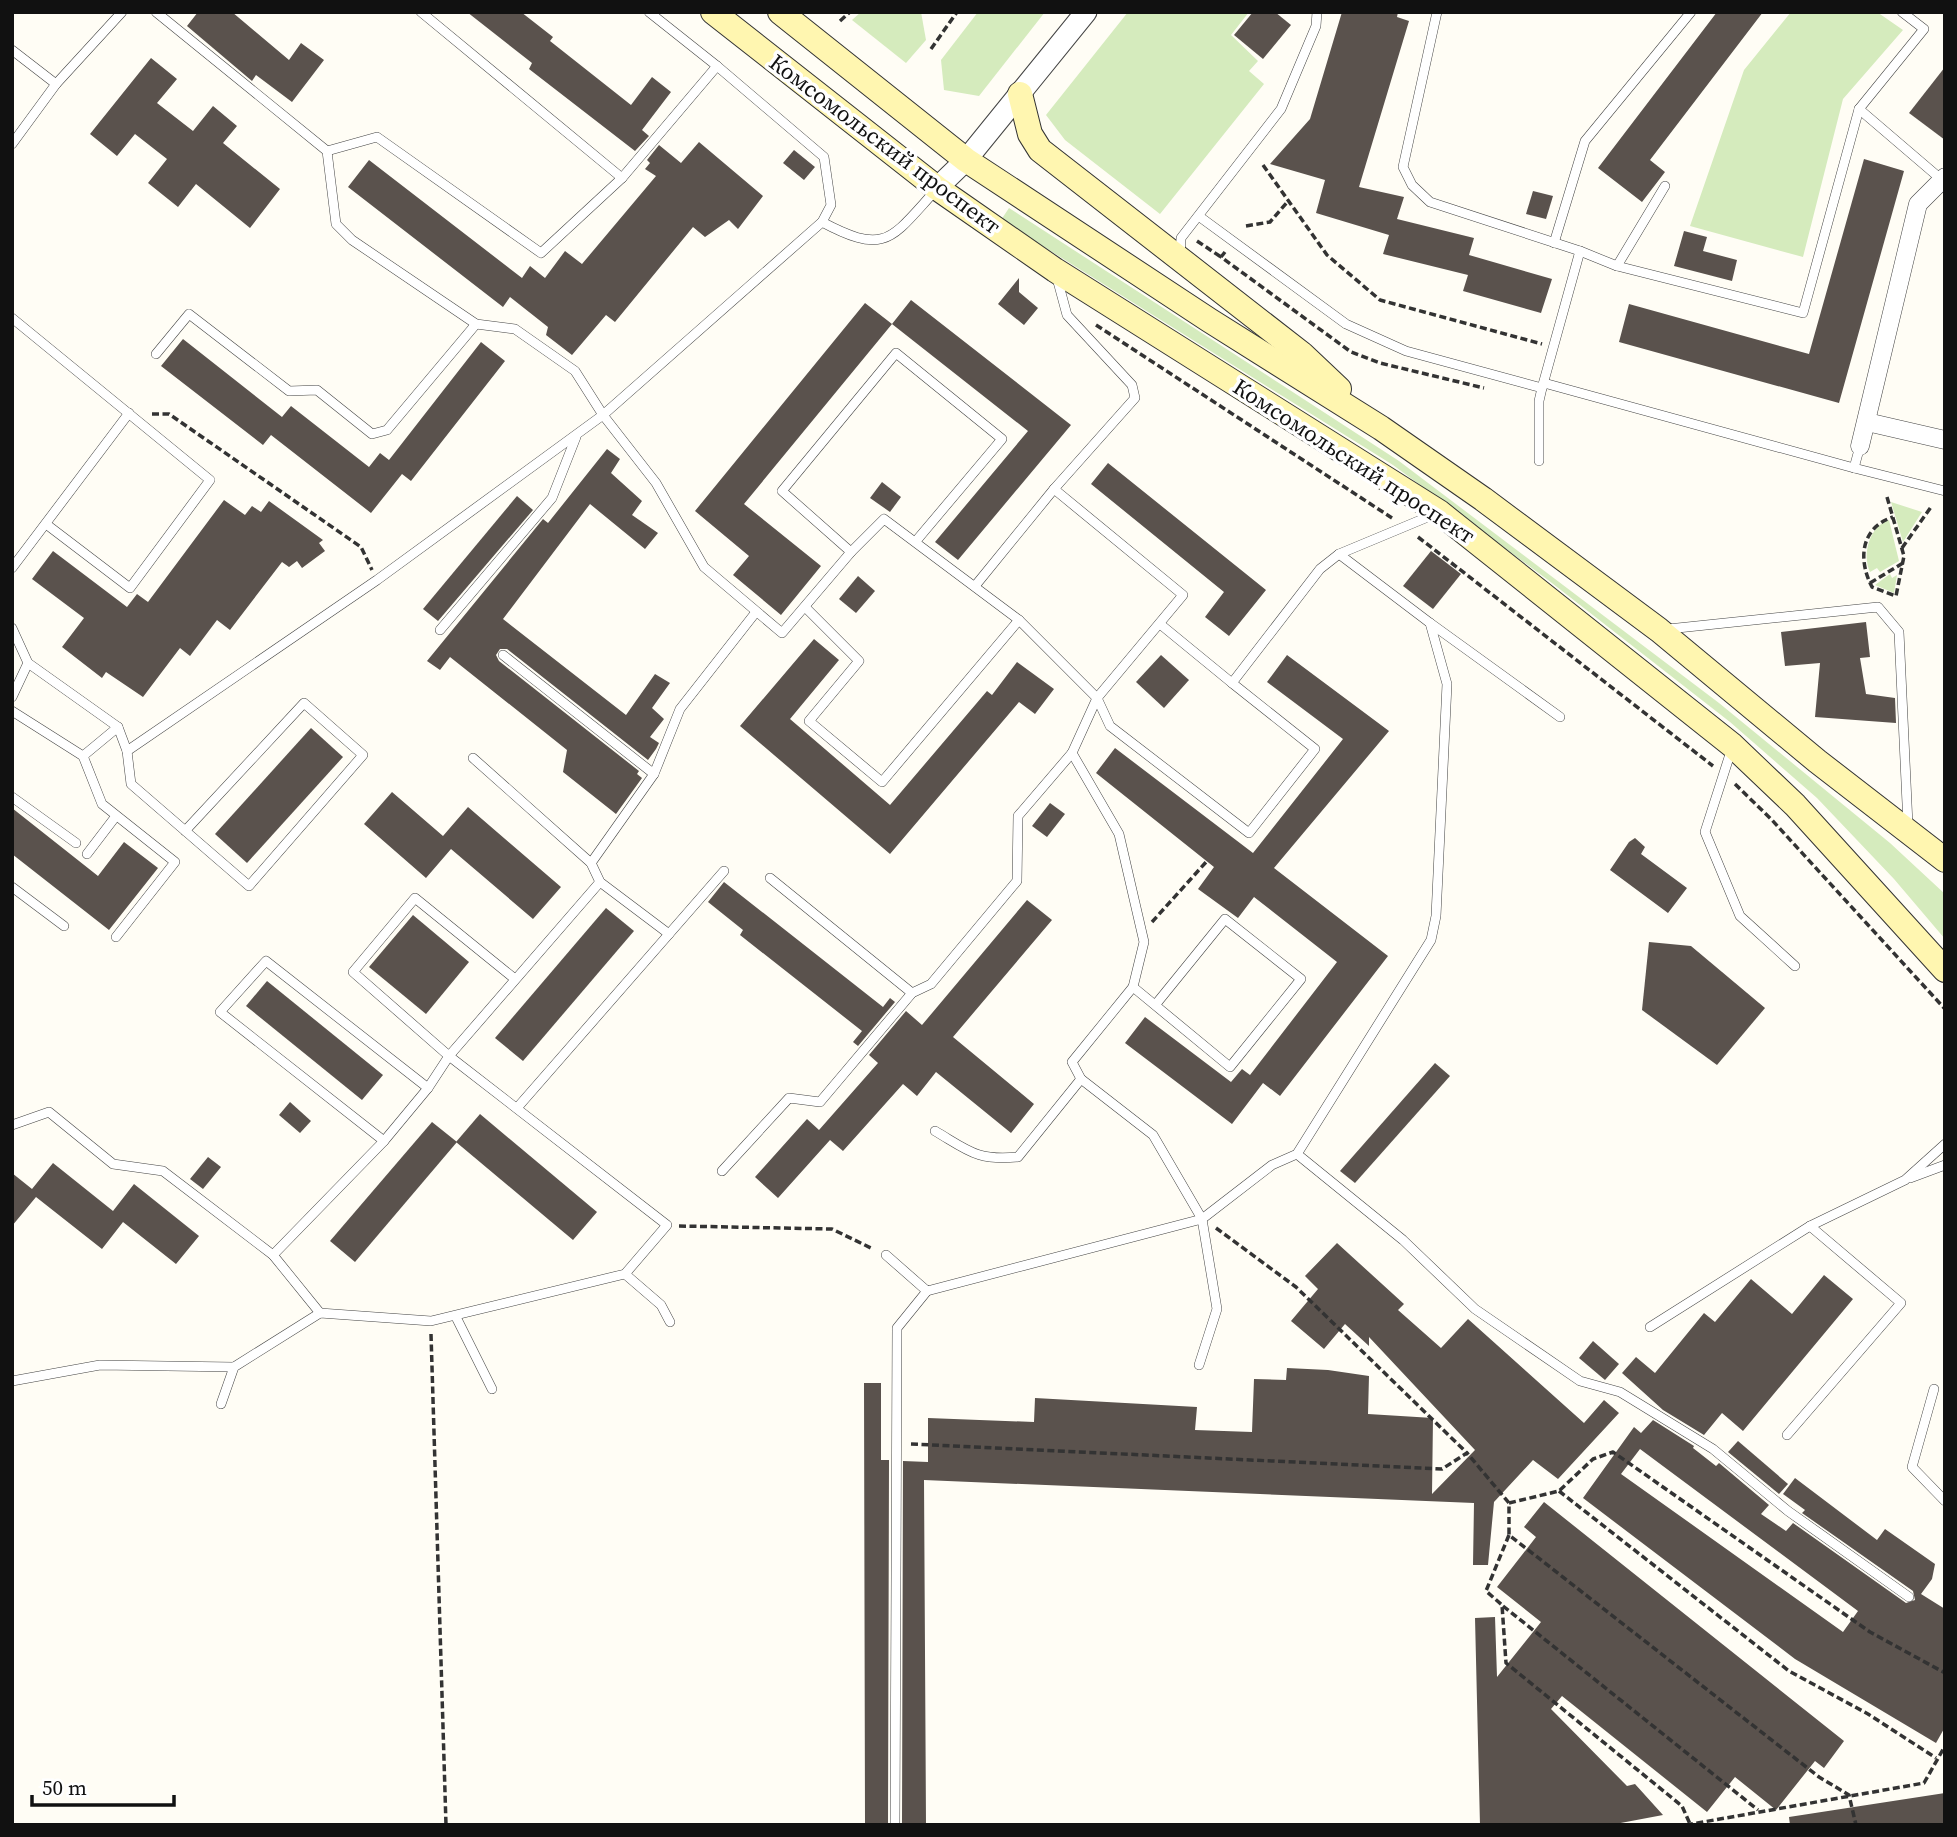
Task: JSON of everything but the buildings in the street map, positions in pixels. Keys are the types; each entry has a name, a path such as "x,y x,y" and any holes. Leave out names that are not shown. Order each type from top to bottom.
{"main road":[{"name":"Комсомольский проспект","path":"713,12 937,188 1055,270 1439,512 1732,746 1795,805 1945,970"},
{"name":"Комсомольский проспект","path":"780,12 966,160 1209,320 1381,428 1483,499 1659,630 1817,761 1945,860"},
{"path":"1020,94 1030,134 1040,150 1302,354 1381,428"}],"street":[{"path":"937,188 966,160 1086,12"},
{"path":"1860,446 1918,204 1944,179"},
{"path":"1867,422 1945,440"}],"lane":[{"path":"12,144 55,84 122,12"},
{"path":"156,12 327,151 337,224 352,240 476,324 515,329 575,371 603,415 656,483 704,567 782,633 851,552 884,519 1019,620 1097,698 1110,726 1249,833 1315,749 1160,624"},
{"path":"421,12 622,178"},
{"path":"127,751 377,580 603,415 822,222 831,205 824,157 718,66 649,12"},
{"path":"1180,258 1181,238 1187,234 1281,109 1316,26 1317,12"},
{"path":"1437,12 1403,167 1412,185 1430,202 1580,251 1616,266 1804,313 1859,109 1924,29 1902,12"},
{"path":"1554,243 1585,141 1691,12"},
{"path":"12,50 55,84"},
{"path":"327,151 377,138 541,253 622,178 718,66"},
{"path":"1859,109 1944,179"},
{"path":"1616,266 1665,186"},
{"path":"822,222 853,239 878,241 897,232 937,188"},
{"path":"1200,217 1346,324 1406,351 1945,491"},
{"path":"1539,461 1539,401 1580,251"},
{"path":"975,586 1054,489 1135,398 1132,385 1067,315 1055,270"},
{"path":"156,354 188,314 289,391 317,390 372,434 387,430 476,324"},
{"path":"12,318 210,480 130,588 46,524"},
{"path":"851,552 782,491 896,353 1002,439 916,541"},
{"path":"12,568 129,413"},
{"path":"440,630 552,498 576,435"},
{"path":"1854,468 1860,446"},
{"path":"722,1171 789,1098 820,1102 912,993 931,984 1017,881 1018,816 1072,752 1097,698 1183,595 1054,489"},
{"path":"1232,683 1320,569 1339,554 1439,512"},
{"path":"1339,554 1560,717"},
{"path":"805,607 859,660 809,721 882,782 1019,620"},
{"path":"1659,630 1878,607 1899,632 1908,831"},
{"path":"591,863 654,774 680,709 756,612"},
{"path":"895,1825 897,1328 927,1291 1202,1219 1272,1165 1297,1154 1431,940 1436,916 1447,684 1430,623"},
{"path":"12,628 28,663 118,727 127,751 131,784 185,831 249,886 363,755 304,703 185,831"},
{"path":"503,655 654,774"},
{"path":"12,697 28,663"},
{"path":"12,711 83,756 102,804 175,862 116,937"},
{"path":"83,756 118,727"},
{"path":"1732,746 1705,832 1740,916 1795,965"},
{"path":"1072,752 1119,834 1144,942 1133,987 1072,1062 1082,1079 1153,1135 1202,1219 1217,1309 1199,1365"},
{"path":"473,758 591,863 600,882 668,934"},
{"path":"12,797 76,843"},
{"path":"87,854 117,816"},
{"path":"517,1108 724,871"},
{"path":"771,878 912,993"},
{"path":"273,1255 384,1141 428,1088 449,1056 600,882"},
{"path":"12,887 64,926"},
{"path":"12,1381 100,1364 234,1367 320,1313 431,1321 625,1274 667,1226 449,1056 353,972 415,898 515,979"},
{"path":"1133,987 1230,1067 1301,979 1225,919 1156,1004"},
{"path":"384,1141 220,1012 265,961 428,1088"},
{"path":"935,1131 974,1155 991,1160 1018,1157 1082,1079"},
{"path":"12,1125 49,1112 113,1164 163,1171 273,1255 320,1313"},
{"path":"1905,1180 1945,1144"},
{"path":"1297,1154 1403,1240 1475,1309 1580,1381 1620,1392 1713,1449 1788,1511 1909,1597"},
{"path":"1650,1327 1810,1226 1905,1180 1945,1165"},
{"path":"1787,1436 1901,1303 1810,1226"},
{"path":"886,1255 927,1291"},
{"path":"625,1274 661,1305 670,1322"},
{"path":"456,1317 492,1389"},
{"path":"221,1404 234,1367"},
{"path":"1934,1389 1912,1467 1945,1501"}],"path":[{"path":"840,20 850,12"},
{"path":"930,49 957,12"},
{"path":"1263,165 1327,255 1380,300 1552,347"},
{"path":"1246,226 1270,222 1289,199"},
{"path":"1187,234 1221,257"},
{"path":"1089,320 1403,526 1725,775 1771,819 1945,1009"},
{"path":"129,413 169,414 361,547 377,580"},
{"path":"1887,497 1893,517 1902,548 1903,563 1896,596 1872,587 1863,565 1867,538 1881,521 1893,517"},
{"path":"1902,548 1931,508"},
{"path":"1870,583 1903,563"},
{"path":"1141,933 1207,861"},
{"path":"1202,1219 1296,1287 1467,1453 1509,1503 1509,1535 1486,1591 1758,1810"},
{"path":"667,1226 832,1229 886,1255"},
{"path":"431,1321 446,1825"},
{"path":"895,1443 1442,1469 1467,1453"},
{"path":"1509,1503 1559,1491 1593,1459 1612,1452 1870,1632 1945,1673"},
{"path":"1559,1491 1789,1671 1868,1714 1936,1758"},
{"path":"1509,1535 1819,1777 1849,1795 1856,1825"},
{"path":"1502,1605 1506,1663 1682,1806 1688,1824 1924,1783 1945,1746"}],"green space":[{"path":"861,12 921,12 926,40 906,63 852,20"},
{"path":"978,12 1045,12 979,96 944,90 941,60"},
{"path":"1128,12 1249,12 1231,35 1258,61 1249,71 1264,84 1160,214 1065,140 1046,115"},
{"path":"1791,12 1877,12 1903,30 1843,99 1803,257 1690,226 1744,70"},
{"path":"1009,208 1399,461 1719,703 1890,843 1945,894 1945,939 1894,879 1817,798 1730,722 1548,580 1393,465 1001,220"},
{"path":"1891,502 1922,512 1903,542"},
{"path":"1889,520 1899,561 1880,572 1877,568 1870,572 1867,557 1869,542 1876,529"},
{"path":"1890,574 1892,578 1897,575 1894,593 1875,585"}]}
